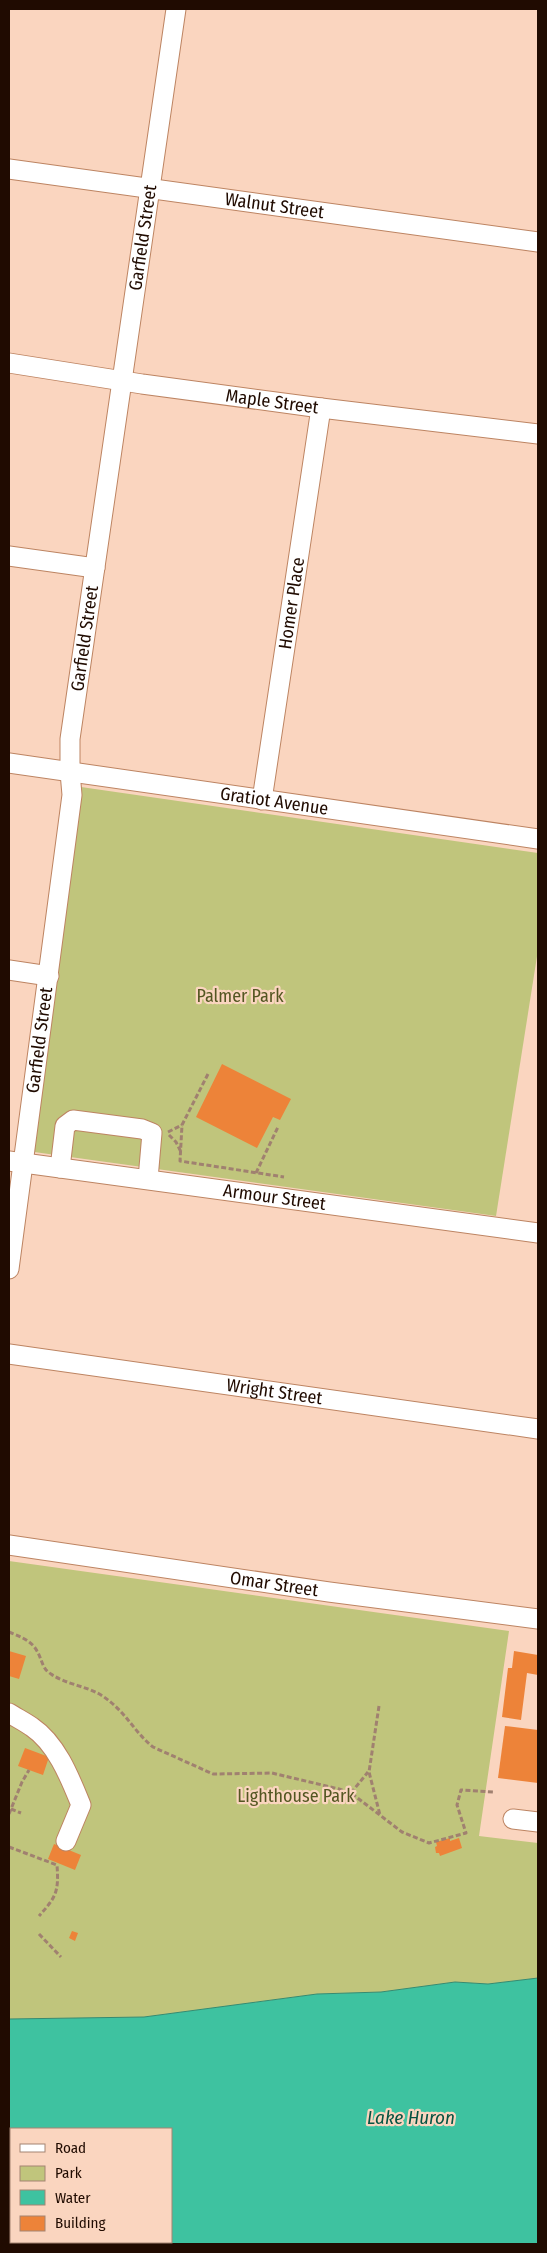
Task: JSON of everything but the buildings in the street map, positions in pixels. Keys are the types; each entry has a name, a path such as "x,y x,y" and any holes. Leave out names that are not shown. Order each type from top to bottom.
{"street":[{"name":"Garfield Street","path":"9,1269 15,1162 49,976 72,795 70,739 176,9"},
{"name":"Walnut Street","path":"9,169 538,242"},
{"name":"Maple Street","path":"9,362 122,379 142,384 538,434"},
{"name":"Homer Place","path":"262,800 321,408"},
{"path":"9,556 95,568"},
{"name":"Gratiot Avenue","path":"9,763 538,839"},
{"path":"9,970 49,976"},
{"path":"60,1168 65,1126 73,1120 142,1129 152,1133 148,1180"},
{"name":"Armour Street","path":"15,1162 538,1233"},
{"name":"Wright Street","path":"9,1354 538,1429"},
{"name":"Omar Street","path":"9,1546 329,1592 538,1619"},
{"path":"9,1713 34,1728 50,1745 67,1771 81,1804 66,1841"},
{"path":"513,1819 538,1822"}],"path":[{"path":"208,1074 182,1124 180,1161 284,1177"},
{"path":"256,1174 278,1127"},
{"path":"167,1133 176,1142 181,1152"},
{"path":"9,1632 28,1642 37,1650 42,1664 51,1675 99,1694 120,1708 146,1741 167,1755 213,1774 272,1773 351,1793 402,1832 429,1843 466,1834 457,1805 461,1790 493,1792"},
{"path":"379,1706 368,1772 380,1815"},
{"path":"9,1814 29,1770"},
{"path":"351,1793 368,1772"},
{"path":"10,1809 21,1814"},
{"path":"9,1847 56,1865 58,1887 56,1894 38,1916"},
{"path":"40,1934 61,1957"}],"green space":[{"name":"Palmer Park","path":"81,787 538,853 538,950 496,1216 27,1151"},
{"name":"Lighthouse Park","path":"9,1561 509,1631 479,1836 538,1843 538,1978 488,1984 455,1982 381,1992 317,1994 144,2017 9,2019"}],"water":[{"name":"Lake Huron","path":"538,1978 538,2244 9,2244 9,2019 144,2017 317,1994 381,1992 455,1982 488,1984"}]}
